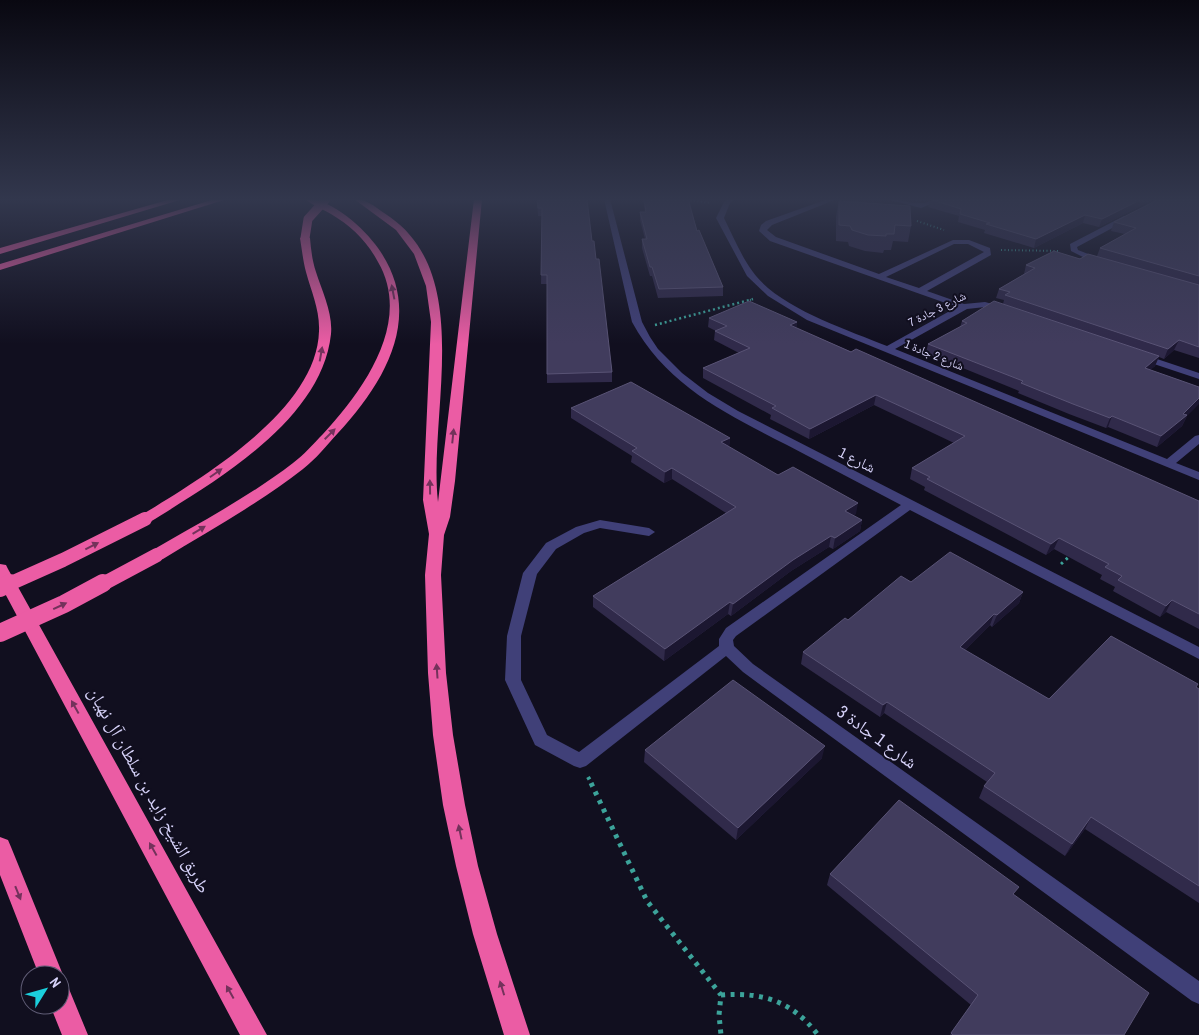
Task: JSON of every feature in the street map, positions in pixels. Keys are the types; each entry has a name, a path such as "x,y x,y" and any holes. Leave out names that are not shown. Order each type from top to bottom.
{"highway":[{"path":"0,251 13,247"},
{"path":"0,267 64,247"},
{"path":"0,588 63,560 145,519 217,472 264,435 281,418 311,378 320,362 325,333 322,305 308,261 306,247"},
{"path":"0,633 64,604 157,555 236,507 299,465 342,422 372,383 383,363 390,343 394,293 386,268 372,247"},
{"path":"414,247 419,254 431,286 436,322 430,500 436,535 433,597 443,735 454,805 485,934 516,1035"},
{"path":"436,535 442,517 448,481 473,247"},
{"name":"طريق الشيخ زايد بن سلطان آل نهيان","path":"0,569 254,1035"},
{"path":"0,848 47,965"},
{"path":"67,1015 75,1035"}],"street":[{"name":"شارع 1","path":"619,247 640,329 652,349 663,362 687,383 712,400 1199,654"},
{"name":"شارع 2 جادة 1","path":"736,247 750,274 771,294 810,318 1199,476"},
{"path":"794,247 964,306"},
{"path":"879,277 941,247"},
{"path":"920,291 988,253 988,250 983,247"},
{"path":"1074,247 1075,251 1086,258 1105,263"},
{"name":"شارع 3 جادة 7","path":"888,349 964,306 977,303 988,304 1016,313"},
{"path":"1135,354 1199,376"},
{"path":"1168,464 1199,438"},
{"path":"649,532 600,524 580,530 551,546 530,573 514,636 513,680 541,740 580,761 727,648 726,639 731,632 910,504"},
{"name":"شارع 1 جادة 3","path":"727,648 756,674 1199,994"}],"path":[{"path":"988,250 1075,251"},
{"path":"640,329 771,294"},
{"path":"1049,576 1077,550"},
{"path":"580,761 647,901 721,995 719,1016 721,1035"},
{"path":"721,995 740,993 760,995 780,1002 798,1013 818,1035"}],"building":[{"path":"541,247 595,247 596,259 599,259 612,372 547,374 547,275 541,275"},
{"path":"644,247 706,247 723,287 659,289 652,267 650,267"},
{"path":"1199,247 1199,276 1100,248"},
{"path":"1054,251 1080,259 1088,254 1199,285 1199,347 1179,340 1168,349 1005,295 1010,292 999,289 1035,268 1026,265"},
{"path":"749,301 797,322 790,325 851,352 856,349 1199,501 1199,614 1172,600 1166,606 1118,580 1122,576 1105,567 1109,564 1059,538 1051,544 927,479 930,477 912,468 965,436 876,395 810,429 772,408 776,406 703,368 750,348 715,331 727,326 709,318"},
{"path":"994,301 1159,356 1145,368 1199,387 1199,398 1183,414 1187,415 1161,436 1112,416 1110,418 1073,404 1021,383 1023,381 928,344 967,323 962,321"},
{"path":"631,382 730,438 721,442 778,475 793,467 858,503 845,511 862,520 835,538 831,536 793,560 733,604 730,602 665,649 593,596 736,507 672,468 665,472 632,451 637,448 571,408"},
{"path":"950,552 1023,592 997,615 994,614 960,647 1049,699 1111,636 1198,684 1196,687 1199,689 1199,886 1091,817 1072,844 984,786 995,773 887,702 883,705 803,652 845,618 848,620 901,576 911,582"},
{"path":"733,680 825,746 738,828 645,750"},
{"path":"899,800 1019,887 1013,894 1149,993 1124,1035 953,1035 951,1033 978,995 830,874"}]}
